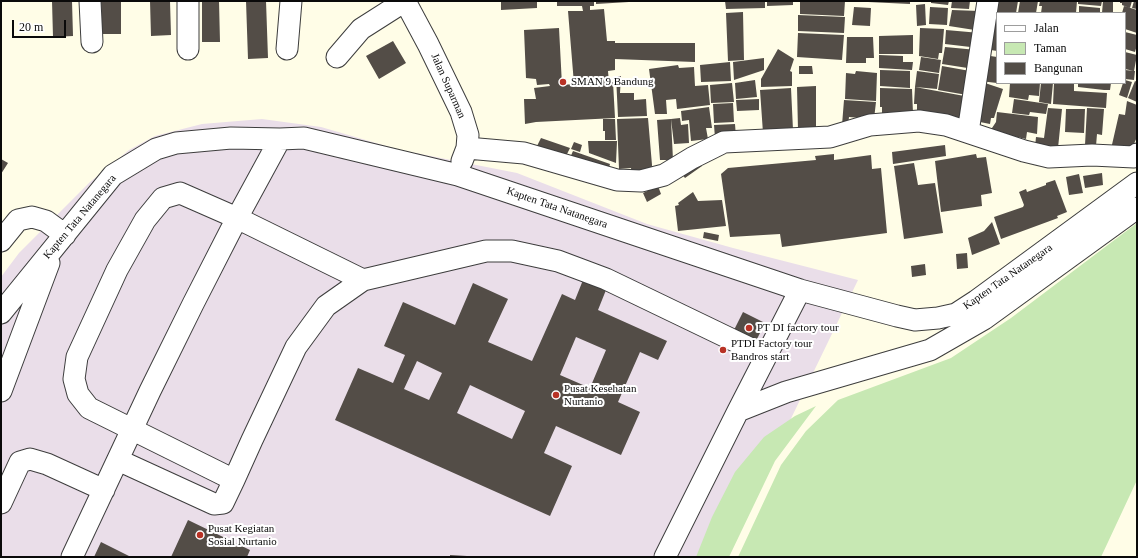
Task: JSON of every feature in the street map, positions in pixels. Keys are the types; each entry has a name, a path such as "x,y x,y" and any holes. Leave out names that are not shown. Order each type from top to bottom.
{"street":[{"path":"90,1 92,42"},
{"path":"188,1 188,49"},
{"path":"287,49 291,1"},
{"path":"337,57 362,29 405,1"},
{"name":"Jalan Suparman","path":"405,1 461,112 468,135 467,148 458,175"},
{"path":"968,132 988,1"},
{"path":"467,148 524,153 617,180 641,181 664,175 692,158 724,142 830,137 870,126 919,121 946,124 1024,151 1049,157 1092,155 1134,156 1137,154"},
{"name":"Kapten Tata Natanegara","path":"1,313 113,175 156,149 176,143 231,138 304,138 458,175 800,290 915,320 938,318 956,314 1137,183"},
{"path":"72,557 193,304 280,139"},
{"path":"234,480 89,408 78,394 74,379 77,357 117,270 145,220 163,198 180,193 237,218 363,280"},
{"path":"738,410 786,392 930,350 984,319 1137,208"},
{"path":"1,241 18,220 32,217 46,221 60,241 1,391"},
{"path":"118,460 214,504 223,503 296,348 326,306 363,280 486,251 512,251 528,253 558,261 606,280 766,356"},
{"path":"665,557 800,290"},
{"path":"1,503 20,462 30,459 47,464 104,490"}],"shaded area":[{"path":"262,119 321,127 400,150 517,173 647,224 858,280 724,557 1,557 1,277 19,253 90,182 129,150 155,136 202,124"}],"green space":[{"path":"1137,223 1137,480 1101,557 738,557 781,465 806,431 838,400 951,358 1011,318"},
{"path":"816,406 775,461 729,557 696,557 712,517 735,472 764,437 795,416"}],"building":[{"path":"52,1 72,1 73,36 53,37"},
{"path":"101,1 121,1 121,34 102,34"},
{"path":"150,1 170,1 171,35 151,36"},
{"path":"202,1 219,1 220,42 202,42"},
{"path":"246,1 266,1 268,58 248,59"},
{"path":"501,1 537,1 537,8 501,10"},
{"path":"557,1 594,1 594,6 590,6 590,10 604,9 607,41 615,41 615,43 695,43 695,62 615,59 615,70 608,71 609,83 613,82 615,118 536,122 525,124 524,99 536,99 534,88 550,86 549,84 537,85 536,79 526,78 524,30 559,28 562,85 574,84 568,11 583,11 582,6 557,6"},
{"path":"596,1 629,1 629,2 596,4"},
{"path":"725,1 765,1 765,8 726,9"},
{"path":"767,1 793,1 793,5 767,6"},
{"path":"800,1 845,1 844,16 800,14"},
{"path":"910,1 910,4 868,2"},
{"path":"931,1 949,1 948,5 931,3"},
{"path":"952,1 970,1 969,9 951,8"},
{"path":"992,1 1018,1 1016,12 990,13"},
{"path":"1020,1 1038,1 1036,12 1018,12"},
{"path":"1040,1 1077,1 1076,12 1041,12 1042,6 1039,6"},
{"path":"1078,1 1102,1 1101,6 1078,4"},
{"path":"1103,1 1113,1 1113,12 1102,12"},
{"path":"1120,1 1132,1 1130,8 1122,5"},
{"path":"1134,1 1137,1 1137,9 1132,8"},
{"path":"925,4 926,25 917,26 916,5"},
{"path":"1079,6 1100,8 1100,12 1079,12"},
{"path":"1124,6 1137,10 1137,33 1126,29 1126,12 1122,12"},
{"path":"854,7 871,8 870,26 852,25"},
{"path":"930,7 948,8 947,25 929,24"},
{"path":"952,10 979,11 981,31 949,26"},
{"path":"743,12 744,60 728,61 726,13"},
{"path":"990,14 996,15 996,51 985,49"},
{"path":"798,15 845,17 844,33 798,31"},
{"path":"920,28 944,29 942,53 939,53 938,59 919,56"},
{"path":"946,30 980,33 979,48 945,44"},
{"path":"1126,32 1137,35 1135,52 1126,49"},
{"path":"798,33 844,35 842,60 797,57"},
{"path":"913,35 913,54 879,54 879,36"},
{"path":"847,37 873,37 874,58 866,58 866,63 846,63"},
{"path":"393,41 406,63 379,79 366,56"},
{"path":"945,47 977,50 974,69 942,64"},
{"path":"778,49 794,59 790,71 792,72 792,86 761,87 761,79"},
{"path":"1126,52 1137,55 1134,71 1126,69"},
{"path":"879,55 903,56 903,62 913,62 912,70 879,68"},
{"path":"984,55 996,57 996,83 980,81"},
{"path":"921,57 941,60 939,73 919,70"},
{"path":"764,58 764,70 734,80 733,62"},
{"path":"730,62 731,81 701,82 700,65"},
{"path":"678,65 679,68 694,67 695,86 708,85 710,105 677,109 676,99 666,100 667,114 655,114 649,69"},
{"path":"799,66 812,66 813,74 799,74"},
{"path":"942,66 970,71 967,95 938,90"},
{"path":"880,70 910,71 910,88 880,86"},
{"path":"1126,70 1135,71 1134,80 1126,79"},
{"path":"856,71 877,73 876,101 845,99 846,73 855,74"},
{"path":"917,71 939,74 937,89 915,87"},
{"path":"616,76 621,76 620,93 634,93 634,100 646,99 647,116 618,117"},
{"path":"755,80 757,97 736,99 735,83"},
{"path":"1126,80 1132,82 1127,98 1119,95 1123,84 1126,84"},
{"path":"1135,81 1137,82 1137,102 1128,98"},
{"path":"732,83 734,102 711,103 710,85"},
{"path":"985,83 1003,89 994,118 991,118 990,124 975,121"},
{"path":"1010,84 1040,84 1039,96 1029,95 1028,100 1009,97"},
{"path":"1041,84 1053,84 1051,104 1039,102"},
{"path":"1054,84 1074,84 1074,91 1107,93 1106,108 1053,104"},
{"path":"1078,84 1111,84 1110,90 1078,87"},
{"path":"816,86 816,129 798,130 797,87"},
{"path":"915,87 970,97 966,120 950,116 917,112 917,104 914,104"},
{"path":"791,88 793,130 763,133 760,90"},
{"path":"880,88 912,89 913,113 882,114 882,107 880,107"},
{"path":"759,99 759,110 737,111 736,100"},
{"path":"1014,99 1048,104 1046,114 1030,112 1029,115 1012,113"},
{"path":"844,100 876,102 874,119 849,117 848,126 842,125"},
{"path":"1127,101 1137,105 1137,137 1133,146 1126,152 1111,149 1119,114 1125,115"},
{"path":"733,103 734,122 714,123 713,104"},
{"path":"709,107 712,128 706,128 708,139 691,141 689,120 682,121 681,111"},
{"path":"1048,108 1062,109 1058,148 1035,147 1036,137 1044,138"},
{"path":"1087,108 1104,109 1102,135 1097,134 1096,146 1085,145"},
{"path":"1066,109 1085,109 1084,133 1065,132"},
{"path":"997,112 1038,117 1037,134 1027,132 1026,139 990,131 996,122"},
{"path":"648,118 652,165 651,175 632,176 631,168 619,169 617,119"},
{"path":"680,118 681,125 688,124 689,143 674,144 671,119"},
{"path":"603,119 615,119 616,140 605,140"},
{"path":"671,119 673,160 660,160 657,120"},
{"path":"735,124 736,137 715,138 714,125"},
{"path":"541,138 570,148 564,160 537,146"},
{"path":"588,141 617,141 616,163 589,153"},
{"path":"574,142 582,145 580,152 571,149"},
{"path":"945,145 946,156 893,164 892,152"},
{"path":"573,151 610,164 607,174 569,160"},
{"path":"834,154 834,160 871,155 872,169 881,168 887,233 782,247 780,234 730,237 721,174 728,168 816,160 815,156"},
{"path":"976,154 977,158 986,157 992,193 981,195 982,206 941,212 935,161"},
{"path":"1,159 8,163 1,174"},
{"path":"698,160 702,166 685,178 681,173"},
{"path":"914,163 918,185 935,183 943,233 904,239 894,166"},
{"path":"1102,173 1103,185 1085,188 1083,176"},
{"path":"1079,174 1083,193 1069,195 1066,177"},
{"path":"1055,180 1067,212 1057,216 1058,218 1001,239 994,217 1023,207 1024,205 1019,192 1026,189 1027,192"},
{"path":"658,186 661,194 647,202 643,193"},
{"path":"693,192 698,201 722,200 726,226 678,231 675,206 679,205 678,203"},
{"path":"992,222 1000,244 972,255 968,238 984,231"},
{"path":"704,232 719,235 718,241 703,238"},
{"path":"967,253 968,268 957,269 956,254"},
{"path":"925,264 926,275 912,277 911,266"},
{"name":"Pusat Kesehatan Nurtanio","path":"583,280 606,290 598,310 667,341 658,360 640,352 618,402 640,412 621,455 556,426 544,453 572,466 550,516 335,420 358,368 393,383 405,355 384,346 403,302 455,325 473,283 508,299 488,342 532,361 562,294 575,300","holes":["576,337 606,350 590,388 560,375","417,361 442,373 429,400 404,389","470,385 525,411 512,439 457,413"]},
{"name":"PT DI factory tour","path":"743,312 765,323 755,343 733,332"},
{"name":"Pusat Kegiatan Sosial Nurtanio","path":"188,520 250,550 247,557 171,557"},
{"path":"101,542 131,557 94,557"},
{"path":"450,555 467,556 450,557"}],"place":[{"name":"SMAN 9 Bandung","path":"563,82"},
{"name":"PT DI factory tour","path":"749,328"},
{"name":"PTDI Factory tour Bandros start","path":"723,350"},
{"name":"Pusat Kesehatan Nurtanio","path":"556,395"},
{"name":"Pusat Kegiatan Sosial Nurtanio","path":"200,535"}]}
